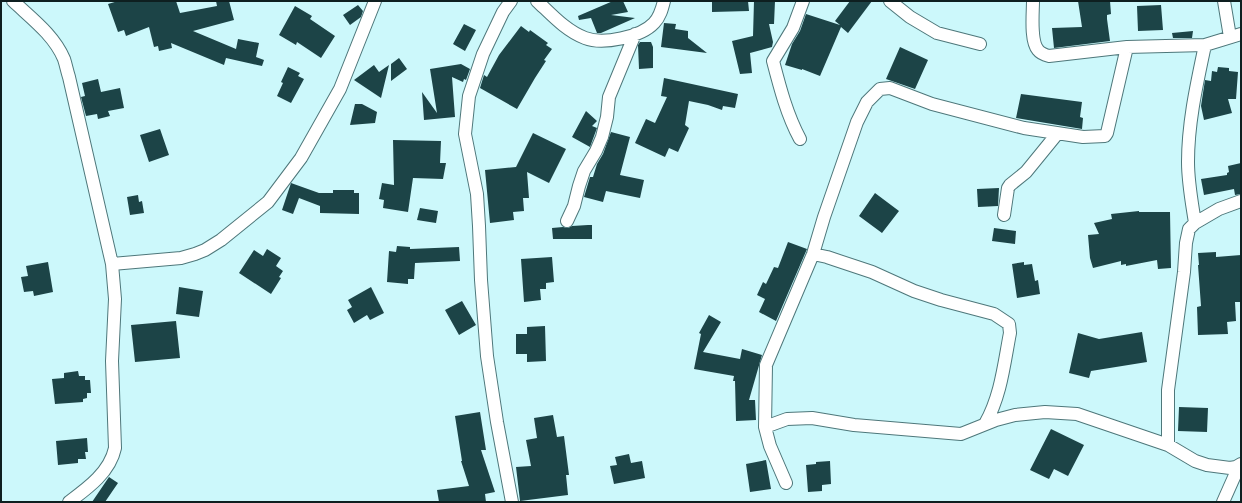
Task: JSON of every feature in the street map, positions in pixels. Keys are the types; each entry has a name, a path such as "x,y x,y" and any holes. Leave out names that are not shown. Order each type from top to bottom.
{"street":[{"path":"13,1 30,16 54,42 64,58 112,264 115,299 112,361 115,448 113,459 109,466 84,491 69,502"},
{"path":"112,264 181,258 195,254 205,250 221,240 268,202 301,158 340,89 375,1"},
{"path":"511,1 503,12 483,54 469,96 465,134 476,194 487,356 497,422 512,502"},
{"path":"537,1 569,29 584,38 592,40 620,39 647,29 654,24 660,14 664,1"},
{"path":"800,139 794,128 780,89 773,61 793,28 803,1"},
{"path":"890,1 910,17 937,32 980,44"},
{"path":"1033,1 1033,36 1037,50 1042,54 1049,56 1127,47 1205,45 1236,36 1224,1"},
{"path":"567,221 574,206 584,171 596,151 602,137 607,117 609,97 635,34"},
{"path":"1195,223 1188,161 1194,98 1205,45"},
{"path":"786,483 770,446 765,427 766,373 768,360 813,254 857,122 867,102 880,90 890,88 932,104 1024,128 1083,137 1106,135 1127,47"},
{"path":"1004,215 1008,188 1026,172 1057,134"},
{"path":"1168,446 1168,390 1184,272 1186,242 1189,229 1195,223 1219,209 1241,202"},
{"path":"813,254 827,257 872,272 914,291 941,300 994,314 1007,322 1011,329 997,399 985,424"},
{"path":"765,427 787,419 812,418 862,426 965,434 985,424 1015,415 1046,412 1077,414 1168,446 1195,462 1230,468 1240,465"},
{"path":"1223,502 1240,465"}],"building":[{"path":"118,1 176,1 180,13 217,6 216,1 229,1 234,20 193,31 236,49 238,39 259,43 256,57 264,60 262,66 226,58 224,65 171,43 172,48 159,51 158,46 154,47 149,27 126,36 124,30 118,32 108,4"},
{"path":"613,1 623,1 628,12 611,15 635,18 601,33 597,33 591,18 579,20 578,16"},
{"path":"712,1 748,1 749,11 712,12"},
{"path":"754,1 775,1 774,24 769,24 773,42 772,47 750,53 752,73 740,74 732,41 753,36"},
{"path":"850,1 872,1 848,33 841,27 820,76 802,69 785,65 792,44 800,31 806,14 840,25 835,21"},
{"path":"1078,1 1110,1 1111,14 1107,15 1107,19 1110,41 1054,48 1052,28 1082,27"},
{"path":"358,5 363,11 361,17 350,25 343,15"},
{"path":"1161,5 1163,30 1138,31 1137,6"},
{"path":"295,6 312,16 310,19 335,36 321,58 297,42 296,45 279,35"},
{"path":"664,23 676,24 675,29 688,31 688,38 707,53 661,47"},
{"path":"464,24 476,30 465,51 453,44"},
{"path":"521,26 529,32 530,30 548,43 546,45 552,49 544,60 546,61 517,109 480,88 484,75 487,77 499,55"},
{"path":"1193,31 1192,38 1173,38 1172,33"},
{"path":"640,42 651,42 653,47 653,68 639,69 638,45"},
{"path":"900,47 928,60 915,89 886,79"},
{"path":"399,58 407,69 391,81 391,64"},
{"path":"461,64 470,69 466,80 464,79 463,82 452,77 455,117 424,120 422,92 437,113 430,69"},
{"path":"374,65 379,72 389,65 381,98 354,80"},
{"path":"288,67 300,73 298,76 304,79 291,103 277,96 283,83 281,82"},
{"path":"1218,67 1229,68 1229,71 1238,72 1236,99 1228,99 1232,113 1204,120 1201,106 1205,80 1211,81 1212,71 1217,72"},
{"path":"664,78 738,94 735,108 723,106 722,110 689,101 685,125 689,128 678,152 669,148 665,157 635,143 646,119 655,123 667,97 661,96"},
{"path":"98,79 101,92 120,88 124,108 108,111 110,116 98,119 97,114 86,116 81,97 85,96 82,83"},
{"path":"1021,94 1082,102 1080,117 1083,118 1082,129 1016,118"},
{"path":"355,104 362,104 377,112 375,123 350,125"},
{"path":"586,111 597,121 592,126 597,128 590,147 572,137"},
{"path":"160,129 169,155 149,162 140,135"},
{"path":"611,132 630,137 620,175 644,180 640,198 606,191 603,202 584,197 590,177 593,177"},
{"path":"533,133 566,149 549,183 527,172 529,198 523,198 524,211 513,212 514,220 490,223 485,170 516,167"},
{"path":"393,140 441,141 440,163 446,163 443,179 413,178 408,212 383,208 384,200 379,199 382,183 394,185"},
{"path":"1241,163 1241,194 1235,195 1234,189 1204,195 1201,179 1227,175 1229,172 1228,166"},
{"path":"291,183 319,193 333,193 333,190 354,190 354,193 359,193 359,214 320,213 320,206 299,198 293,214 282,210"},
{"path":"999,188 998,206 978,207 977,189"},
{"path":"875,193 899,211 882,233 859,216"},
{"path":"138,195 139,202 142,201 144,213 130,215 127,197"},
{"path":"420,208 438,211 436,223 417,220"},
{"path":"1139,211 1170,212 1171,268 1158,269 1157,260 1126,266 1126,264 1121,265 1121,261 1093,268 1090,258 1088,235 1099,234 1094,223 1112,219 1111,214"},
{"path":"592,225 592,239 553,239 552,228"},
{"path":"994,228 1016,231 1015,244 992,241"},
{"path":"788,242 807,249 776,321 759,312 765,299 757,295 763,282 766,284 774,267 778,268"},
{"path":"397,246 410,247 410,249 459,247 460,261 415,263 414,279 408,279 408,284 387,282 389,251 396,252"},
{"path":"267,249 281,258 276,266 283,271 279,277 281,278 271,294 239,273 254,250 263,256"},
{"path":"1216,252 1216,257 1241,255 1241,302 1235,302 1236,321 1227,322 1228,334 1198,335 1197,307 1201,306 1198,253"},
{"path":"552,257 554,282 546,283 546,289 540,289 541,300 524,302 521,259"},
{"path":"48,262 53,292 34,296 33,291 24,292 21,277 28,276 26,266"},
{"path":"1024,262 1024,265 1032,264 1035,281 1038,280 1040,294 1017,298 1012,264"},
{"path":"179,287 203,291 199,317 176,314"},
{"path":"371,287 384,313 370,320 367,315 354,323 347,310 352,307 348,300"},
{"path":"462,301 476,325 459,335 445,310"},
{"path":"709,315 721,322 703,352 740,359 742,349 762,355 749,400 755,400 756,420 736,421 735,381 733,381 734,376 694,369 701,334 699,333"},
{"path":"176,321 180,358 135,362 131,325"},
{"path":"545,326 546,361 527,362 527,354 516,354 516,334 527,334 527,327"},
{"path":"1142,332 1147,362 1091,371 1089,378 1069,373 1078,333 1099,339"},
{"path":"78,371 79,376 85,376 85,380 90,380 91,393 87,393 87,398 83,399 83,402 55,404 52,379 64,378 64,373"},
{"path":"1179,407 1208,408 1207,432 1178,431"},
{"path":"480,412 486,450 481,450 495,492 485,494 486,502 439,502 437,490 469,486 461,461 455,416"},
{"path":"553,415 557,437 564,436 569,475 566,475 568,495 520,501 516,467 531,466 526,440 537,438 534,418"},
{"path":"1051,429 1084,445 1068,476 1054,469 1049,479 1030,470"},
{"path":"87,438 88,452 85,452 86,459 78,459 78,463 58,465 56,441"},
{"path":"629,454 631,463 642,461 645,478 614,484 610,466 617,465 615,457"},
{"path":"766,460 771,489 750,492 746,464"},
{"path":"830,461 831,484 822,485 822,491 808,492 806,465 816,464 816,462"},
{"path":"109,477 118,483 105,502 92,502"}]}
